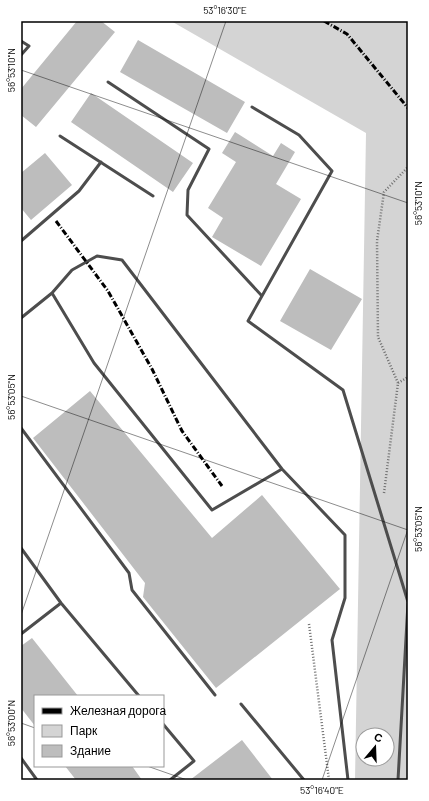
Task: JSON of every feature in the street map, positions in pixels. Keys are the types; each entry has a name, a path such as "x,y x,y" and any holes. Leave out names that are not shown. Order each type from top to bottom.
{"lane":[{"path":"21,42 29,46 21,55"},
{"path":"108,82 209,149 188,190 187,215 262,296"},
{"path":"252,107 299,135 332,171 248,321 343,390 408,603 398,780"},
{"path":"60,136 153,196"},
{"path":"21,241 79,191 101,162"},
{"path":"21,318 52,293 72,270 97,256 122,260 282,469 345,535 345,598 332,640 348,780"},
{"path":"52,293 94,363 212,510 282,469"},
{"path":"21,428 129,573 132,590 215,695"},
{"path":"21,548 61,603 139,695"},
{"path":"21,634 61,603"},
{"path":"241,704 304,780"},
{"path":"164,725 194,761 170,780"},
{"path":"21,758 37,780"}],"path":[{"path":"383,498 398,383 378,337 377,240 384,192 408,167"},
{"path":"398,383 408,377"},
{"path":"309,624 329,780"}],"green space":[{"path":"171,21 408,21 408,780 355,780 355,767 395,767 395,727 356,727 366,133"}],"building":[{"path":"77,21 101,21 115,32 36,127 21,115 21,89"},
{"path":"138,40 245,102 227,133 120,72"},
{"path":"91,93 193,163 173,192 71,122"},
{"path":"235,132 273,156 281,143 295,152 276,184 301,199 261,266 212,237 223,218 208,208 236,162 222,153"},
{"path":"45,153 72,185 31,220 21,208 21,173"},
{"path":"310,269 362,299 331,350 280,321"},
{"path":"90,391 212,538 262,495 340,589 216,688 143,597 145,583 33,438"},
{"path":"32,638 77,695 34,695 34,725 21,708 21,646"},
{"path":"242,740 273,780 190,780"},
{"path":"66,767 133,767 142,780 76,780"}],"railway":[{"path":"324,21 347,34 408,108"},
{"path":"56,221 108,291 152,369 182,431 222,486"}]}
